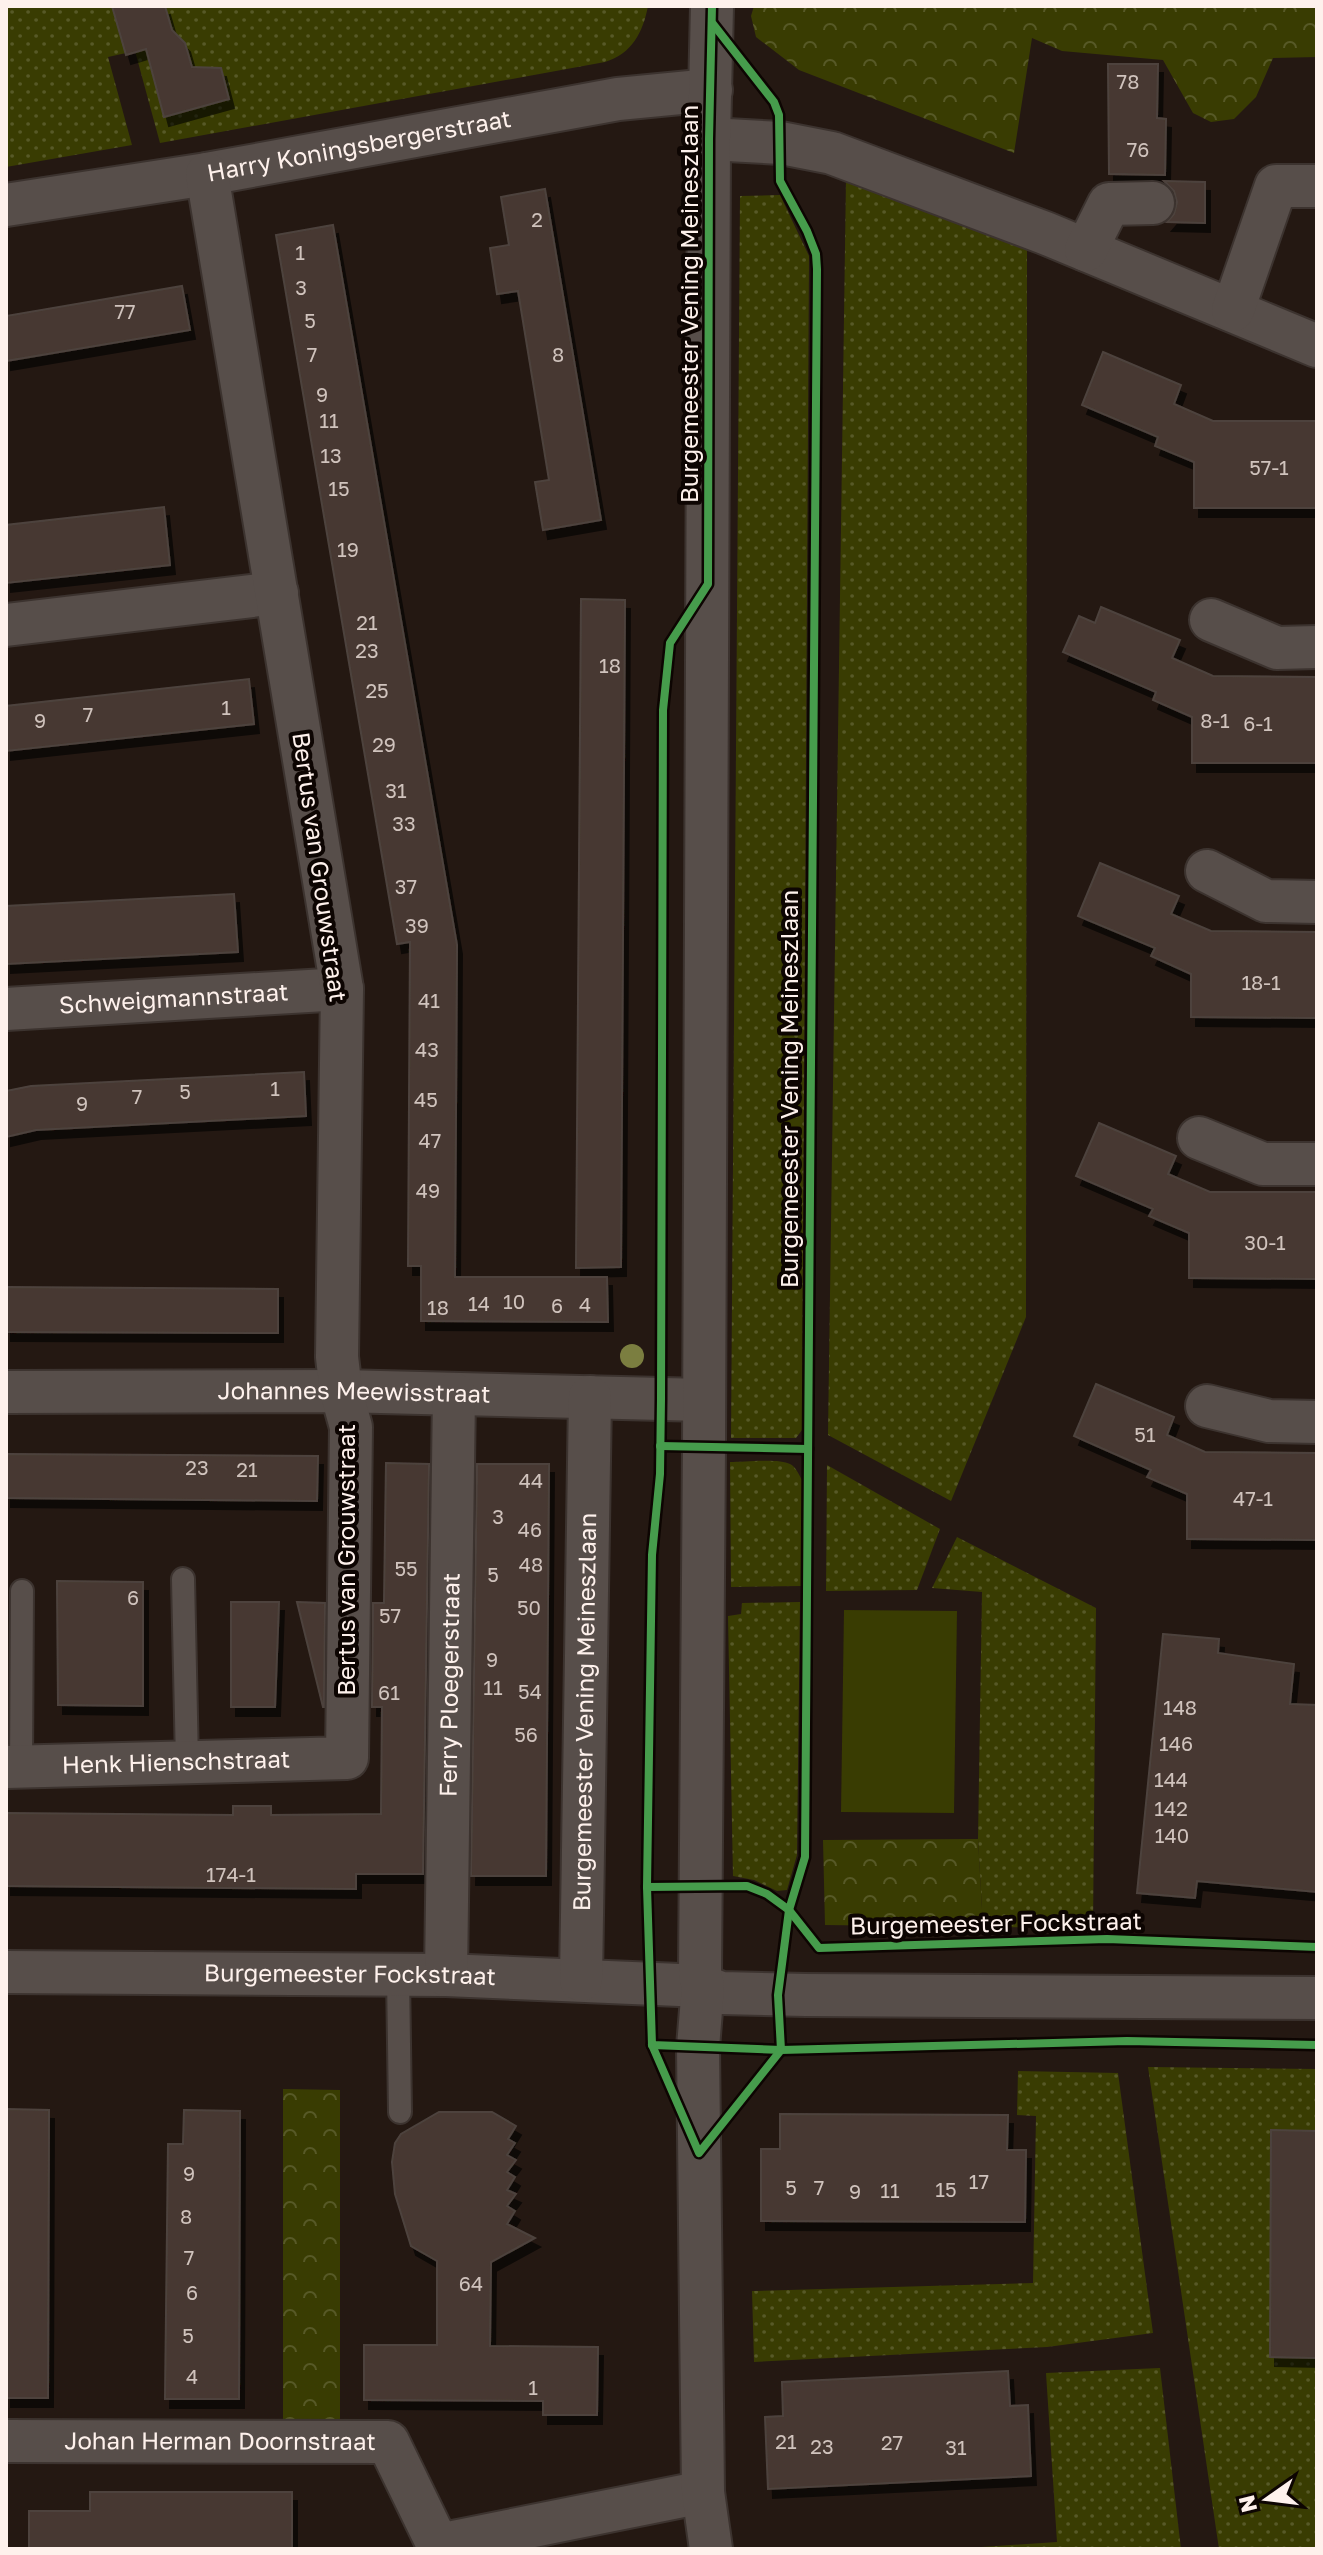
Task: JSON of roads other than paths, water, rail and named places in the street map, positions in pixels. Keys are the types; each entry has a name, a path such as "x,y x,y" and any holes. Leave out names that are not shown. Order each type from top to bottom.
{"street":[{"name":"Burgemeester Vening Meineszlaan","path":"711,2549 703,2492 698,2047 703,1986 700,1975 712,8"},
{"name":"Harry Koningsbergerstraat","path":"6,205 207,174 618,99 711,90"},
{"path":"709,139 781,143 832,153 1086,250 1317,346"},
{"name":"Bertus van Grouwstraat","path":"207,174 342,989 337,1357 341,1391 351,1427 347,1758"},
{"path":"1233,310 1276,186 1317,186"},
{"path":"1086,250 1109,204 1153,203"},
{"path":"6,625 277,593"},
{"path":"1211,620 1277,648 1317,647"},
{"path":"1207,871 1266,901 1317,902"},
{"name":"Schweigmannstraat","path":"6,1009 342,989"},
{"path":"1199,1138 1263,1164 1317,1164"},
{"name":"Johannes Meewisstraat","path":"6,1392 341,1391 704,1400"},
{"name":"Ferry Ploegerstraat","path":"446,1975 454,1394"},
{"name":"Burgemeester Vening Meineszlaan","path":"581,1980 590,1397"},
{"path":"1207,1406 1269,1421 1317,1422"},
{"name":"Henk Hienschstraat","path":"13,1766 347,1758"},
{"name":"Burgemeester Fockstraat","path":"6,1972 446,1975 703,1986 721,1993 806,1995 1317,1998"},
{"name":"Johan Herman Doornstraat","path":"6,2441 388,2442 439,2547 703,2492"}],"lane":[{"path":"183,1579 187,1762"},
{"path":"13,1766 22,1591"},
{"path":"398,1975 400,2112"}]}
